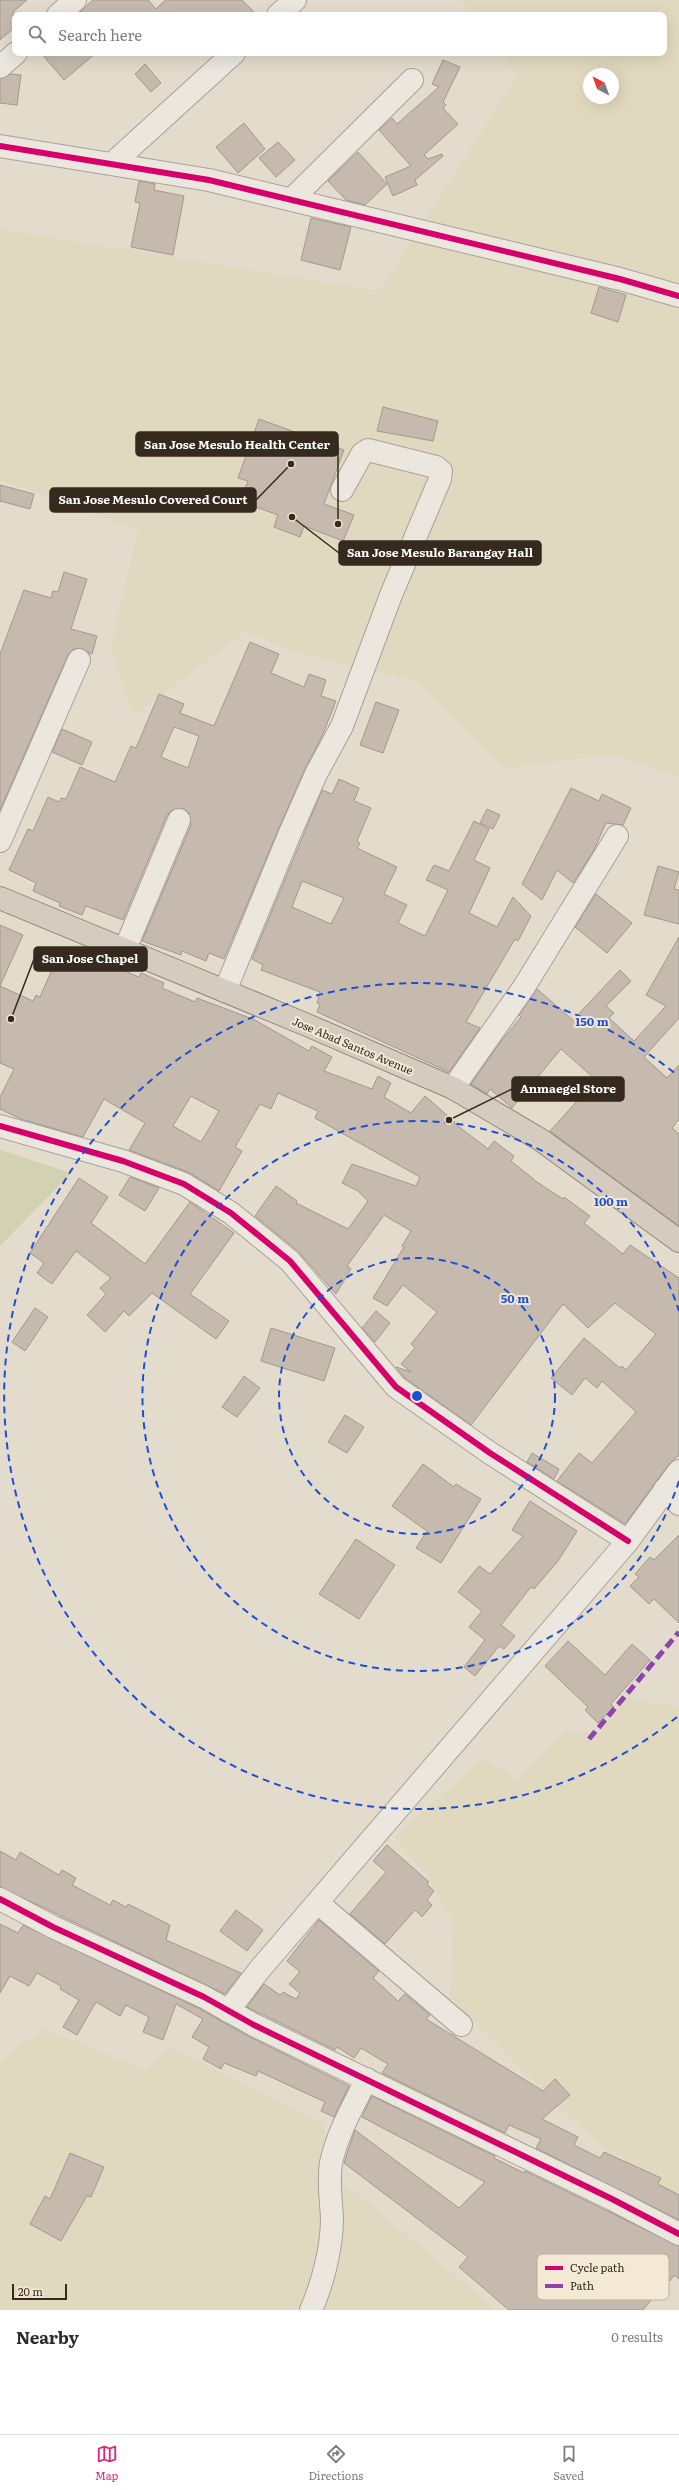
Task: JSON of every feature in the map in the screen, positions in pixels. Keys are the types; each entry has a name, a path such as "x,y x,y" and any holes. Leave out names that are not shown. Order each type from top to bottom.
{"highway":[{"name":"Jose Abad Santos Avenue","path":"0,898 226,991 453,1088 542,1140 679,1240"}],"street":[{"path":"61,12 74,0"},
{"path":"281,12 295,0"},
{"path":"0,67 13,56"},
{"path":"112,164 231,56"},
{"path":"292,199 412,80"},
{"path":"0,146 209,180 620,279 679,296"},
{"path":"226,991 290,833 316,774 342,726 391,596 440,479 441,471 436,467 368,450 362,454 342,490"},
{"path":"0,841 79,660"},
{"path":"125,949 179,820"},
{"path":"453,1088 524,988 617,836"},
{"path":"0,1126 123,1161 184,1184 231,1213 290,1261 396,1387 490,1453 628,1542"},
{"path":"228,2011 260,1969 628,1542 672,1497 679,1471"},
{"path":"0,1899 53,1927 204,1997 228,2011 679,2234"},
{"path":"318,1903 461,2025"},
{"path":"311,2310 325,2268 332,2220 330,2184 331,2163 342,2129 367,2079"}],"shaded area":[{"path":"459,0 679,0 679,777 610,754 503,769 419,682 300,653 245,632 133,716 110,649 138,530 0,480 0,229 379,291 517,76 503,56 667,56 667,12 473,12"},
{"path":"627,1699 674,1706 679,1709 679,2194 668,2190 638,2167 605,2149 558,2107 564,2119 543,2090 450,1998 453,1921 426,1874 394,1837 485,1757 518,1780 567,1729 597,1735"},
{"path":"43,2028 144,2069 169,2047 321,2121 344,2183 497,2310 0,2310 0,2062"}],"green space":[{"path":"0,1150 71,1173 0,1246"}],"building":[{"path":"0,0 27,0 12,12 12,30 0,40"},
{"path":"93,0 148,0 156,9 165,0 242,0 254,12 80,12"},
{"path":"44,56 92,56 64,80"},
{"path":"443,60 460,67 443,102 446,105 443,108 458,124 424,155 428,159 442,154 443,156 415,180 417,185 393,196 385,177 411,166 379,130 392,118 397,124 439,87 432,84"},
{"path":"145,64 161,83 151,92 135,74"},
{"path":"11,74 21,75 17,105 0,103 0,79"},
{"path":"244,123 265,149 238,173 216,147"},
{"path":"278,142 295,160 276,177 259,158"},
{"path":"358,152 387,184 365,205 346,200 328,181"},
{"path":"139,181 155,184 154,190 184,196 173,255 131,247 140,203 135,202"},
{"path":"311,218 351,227 340,270 301,260"},
{"path":"599,287 626,295 618,322 591,313"},
{"path":"383,407 438,421 433,441 377,431"},
{"path":"259,419 344,450 324,504 354,515 343,541 304,526 300,537 274,527 278,515 240,501 248,481 238,478"},
{"path":"0,485 34,494 30,509 0,501"},
{"path":"64,572 87,579 71,629 97,636 92,654 78,648 72,650 68,655 0,810 0,654 24,590 51,598 53,591 58,592"},
{"path":"250,642 279,654 271,673 304,687 309,674 326,680 321,696 336,701 323,734 305,769 279,828 224,959 209,953 206,961 182,951 181,955 142,941 191,825 189,813 183,808 172,810 167,815 123,920 86,906 82,915 59,906 60,903 33,891 36,883 9,870 28,829 33,831 48,797 59,802 61,798 66,799 80,767 115,782 131,746 136,748 159,694 184,704 180,713 214,726","holes":["174,727 199,736 188,768 161,757"]},
{"path":"376,702 399,710 383,753 360,745"},
{"path":"62,729 92,742 82,765 52,752"},
{"path":"339,779 359,788 354,801 371,808 357,841 360,843 357,848 397,867 384,894 407,905 398,923 425,936 448,890 426,880 434,865 449,871 474,821 489,829 474,860 490,868 469,913 497,927 513,897 531,916 518,941 515,939 466,1022 480,1028 449,1072 317,1012 320,1004 317,1003 320,992 261,970 263,965 252,959 322,790 332,794","holes":["302,881 344,898 331,924 292,907"]},
{"path":"571,788 599,801 602,794 631,808 623,825 606,823 593,852 573,883 557,870 542,900 522,884"},
{"path":"487,809 500,815 493,829 480,823"},
{"path":"658,866 679,872 674,889 679,890 679,924 644,915"},
{"path":"596,894 632,923 607,953 575,927"},
{"path":"0,925 23,935 0,986"},
{"path":"679,937 679,1018 644,1057 667,1078 679,1065 679,1119 672,1128 679,1134 679,1226 550,1131 596,1080 561,1049 512,1108 490,1089 487,1094 471,1084 502,1040 521,1017 519,1015 537,989 573,1020 620,970 631,981 606,1006 614,1013 609,1018 634,1041 666,1006 646,995"},
{"path":"61,949 71,954 73,949 139,977 141,973 164,983 162,988 195,1002 197,998 255,1020 309,1051 312,1046 332,1057 324,1071 372,1089 378,1076 391,1083 384,1097 411,1113 425,1096 455,1122 454,1123 488,1149 494,1141 514,1156 511,1161 537,1182 563,1199 564,1197 590,1216 584,1223 623,1254 630,1245 679,1278 679,1455 669,1464 625,1524 557,1481 579,1453 592,1463 636,1412 602,1381 597,1388 585,1378 572,1395 551,1378 584,1338 620,1368 622,1366 626,1370 656,1334 615,1303 588,1328 563,1304 471,1425 405,1378 396,1367 411,1372 401,1364 415,1348 411,1344 437,1312 403,1285 387,1306 373,1298 404,1247 402,1246 411,1231 384,1215 347,1266 351,1269 336,1294 298,1251 255,1216 276,1186 297,1201 296,1203 348,1229 368,1201 358,1191 342,1183 352,1164 416,1186 420,1177 315,1118 318,1111 278,1093 271,1109 260,1104 235,1147 242,1151 219,1191 188,1172 129,1150 145,1123 104,1099 83,1137 21,1119 0,1109 0,1097 14,1069 0,1063 0,986 33,1001 36,995 40,997","holes":["191,1096 219,1111 201,1142 173,1126"]},
{"path":"130,1177 159,1188 145,1211 119,1195"},
{"path":"79,1178 108,1197 91,1223 145,1264 190,1202 234,1233 190,1294 229,1321 216,1339 152,1293 129,1316 124,1311 105,1332 87,1315 106,1294 100,1288 111,1278 76,1251 52,1284 37,1273 44,1263 30,1253"},
{"path":"35,1308 48,1317 25,1351 12,1342"},
{"path":"376,1311 390,1323 375,1342 362,1328"},
{"path":"271,1328 335,1348 324,1381 261,1361"},
{"path":"244,1376 260,1388 237,1417 222,1407"},
{"path":"345,1415 364,1427 347,1453 328,1442"},
{"path":"532,1453 559,1469 554,1479 527,1462"},
{"path":"423,1464 454,1487 456,1484 481,1499 441,1563 416,1548 427,1531 392,1506"},
{"path":"530,1501 577,1531 558,1561 534,1589 531,1587 501,1625 515,1636 504,1649 499,1646 475,1676 464,1667 485,1640 469,1627 482,1611 458,1592 479,1566 490,1574 523,1536 512,1530"},
{"path":"679,1535 679,1623 654,1599 649,1604 630,1586 639,1577 635,1574 650,1557 654,1560"},
{"path":"356,1539 395,1565 359,1619 319,1594"},
{"path":"568,1641 605,1675 632,1644 650,1660 611,1704 614,1707 598,1723 585,1710 588,1707 545,1666"},
{"path":"387,1845 429,1882 427,1884 434,1891 427,1900 432,1905 422,1917 415,1910 385,1944 350,1914 386,1872 373,1861"},
{"path":"0,1851 16,1860 20,1852 59,1875 62,1870 76,1878 72,1885 110,1905 113,1900 126,1907 128,1904 170,1925 166,1940 241,1973 225,1994 0,1887"},
{"path":"236,1910 263,1930 247,1951 220,1931"},
{"path":"319,1920 379,1971 373,1978 398,2001 405,1994 430,2015 426,2019 543,2091 555,2079 570,2095 542,2119 578,2137 574,2145 600,2158 604,2152 661,2178 658,2184 679,2195 679,2220 536,2148 541,2139 509,2125 505,2133 382,2073 388,2064 361,2048 354,2058 337,2047 335,2050 247,2007 264,1984 280,1995 283,1992 296,1999 300,1993 289,1984 300,1972 287,1961"},
{"path":"0,1924 18,1933 23,1925 198,2008 248,2036 349,2086 334,2117 321,2111 325,2102 258,2071 256,2076 224,2063 221,2069 203,2059 209,2047 192,2037 203,2019 176,2004 163,2040 143,2032 149,2017 126,2005 120,2016 96,2002 77,2035 63,2027 79,2000 60,1989 61,1986 37,1973 29,1986 10,1976 0,1993"},
{"path":"372,2096 495,2156 494,2158 524,2173 525,2171 679,2246 679,2279 674,2275 670,2281 669,2280 669,2254 537,2254 537,2300 651,2300 643,2310 509,2310 459,2267 468,2257 344,2163 355,2130 459,2208 485,2182 362,2117"},
{"path":"70,2153 104,2167 91,2197 87,2196 61,2241 30,2224 45,2196 50,2199"}],"marked path":[{"path":"589,1739 679,1632"}],"cycle path":[{"path":"0,146 209,180 620,279 679,296"},
{"path":"0,1126 123,1161 184,1184 231,1213 290,1261 396,1387 490,1453 628,1541"},
{"path":"0,1899 53,1927 204,1997 254,2025 612,2199 679,2234"}],"place":[{"name":"San Jose Mesulo Covered Court","path":"291,464"},
{"name":"San Jose Mesulo Barangay Hall","path":"292,517"},
{"name":"San Jose Mesulo Health Center","path":"338,524"},
{"name":"San Jose Chapel","path":"11,1019"},
{"name":"Anmaegel Store","path":"449,1120"}]}
